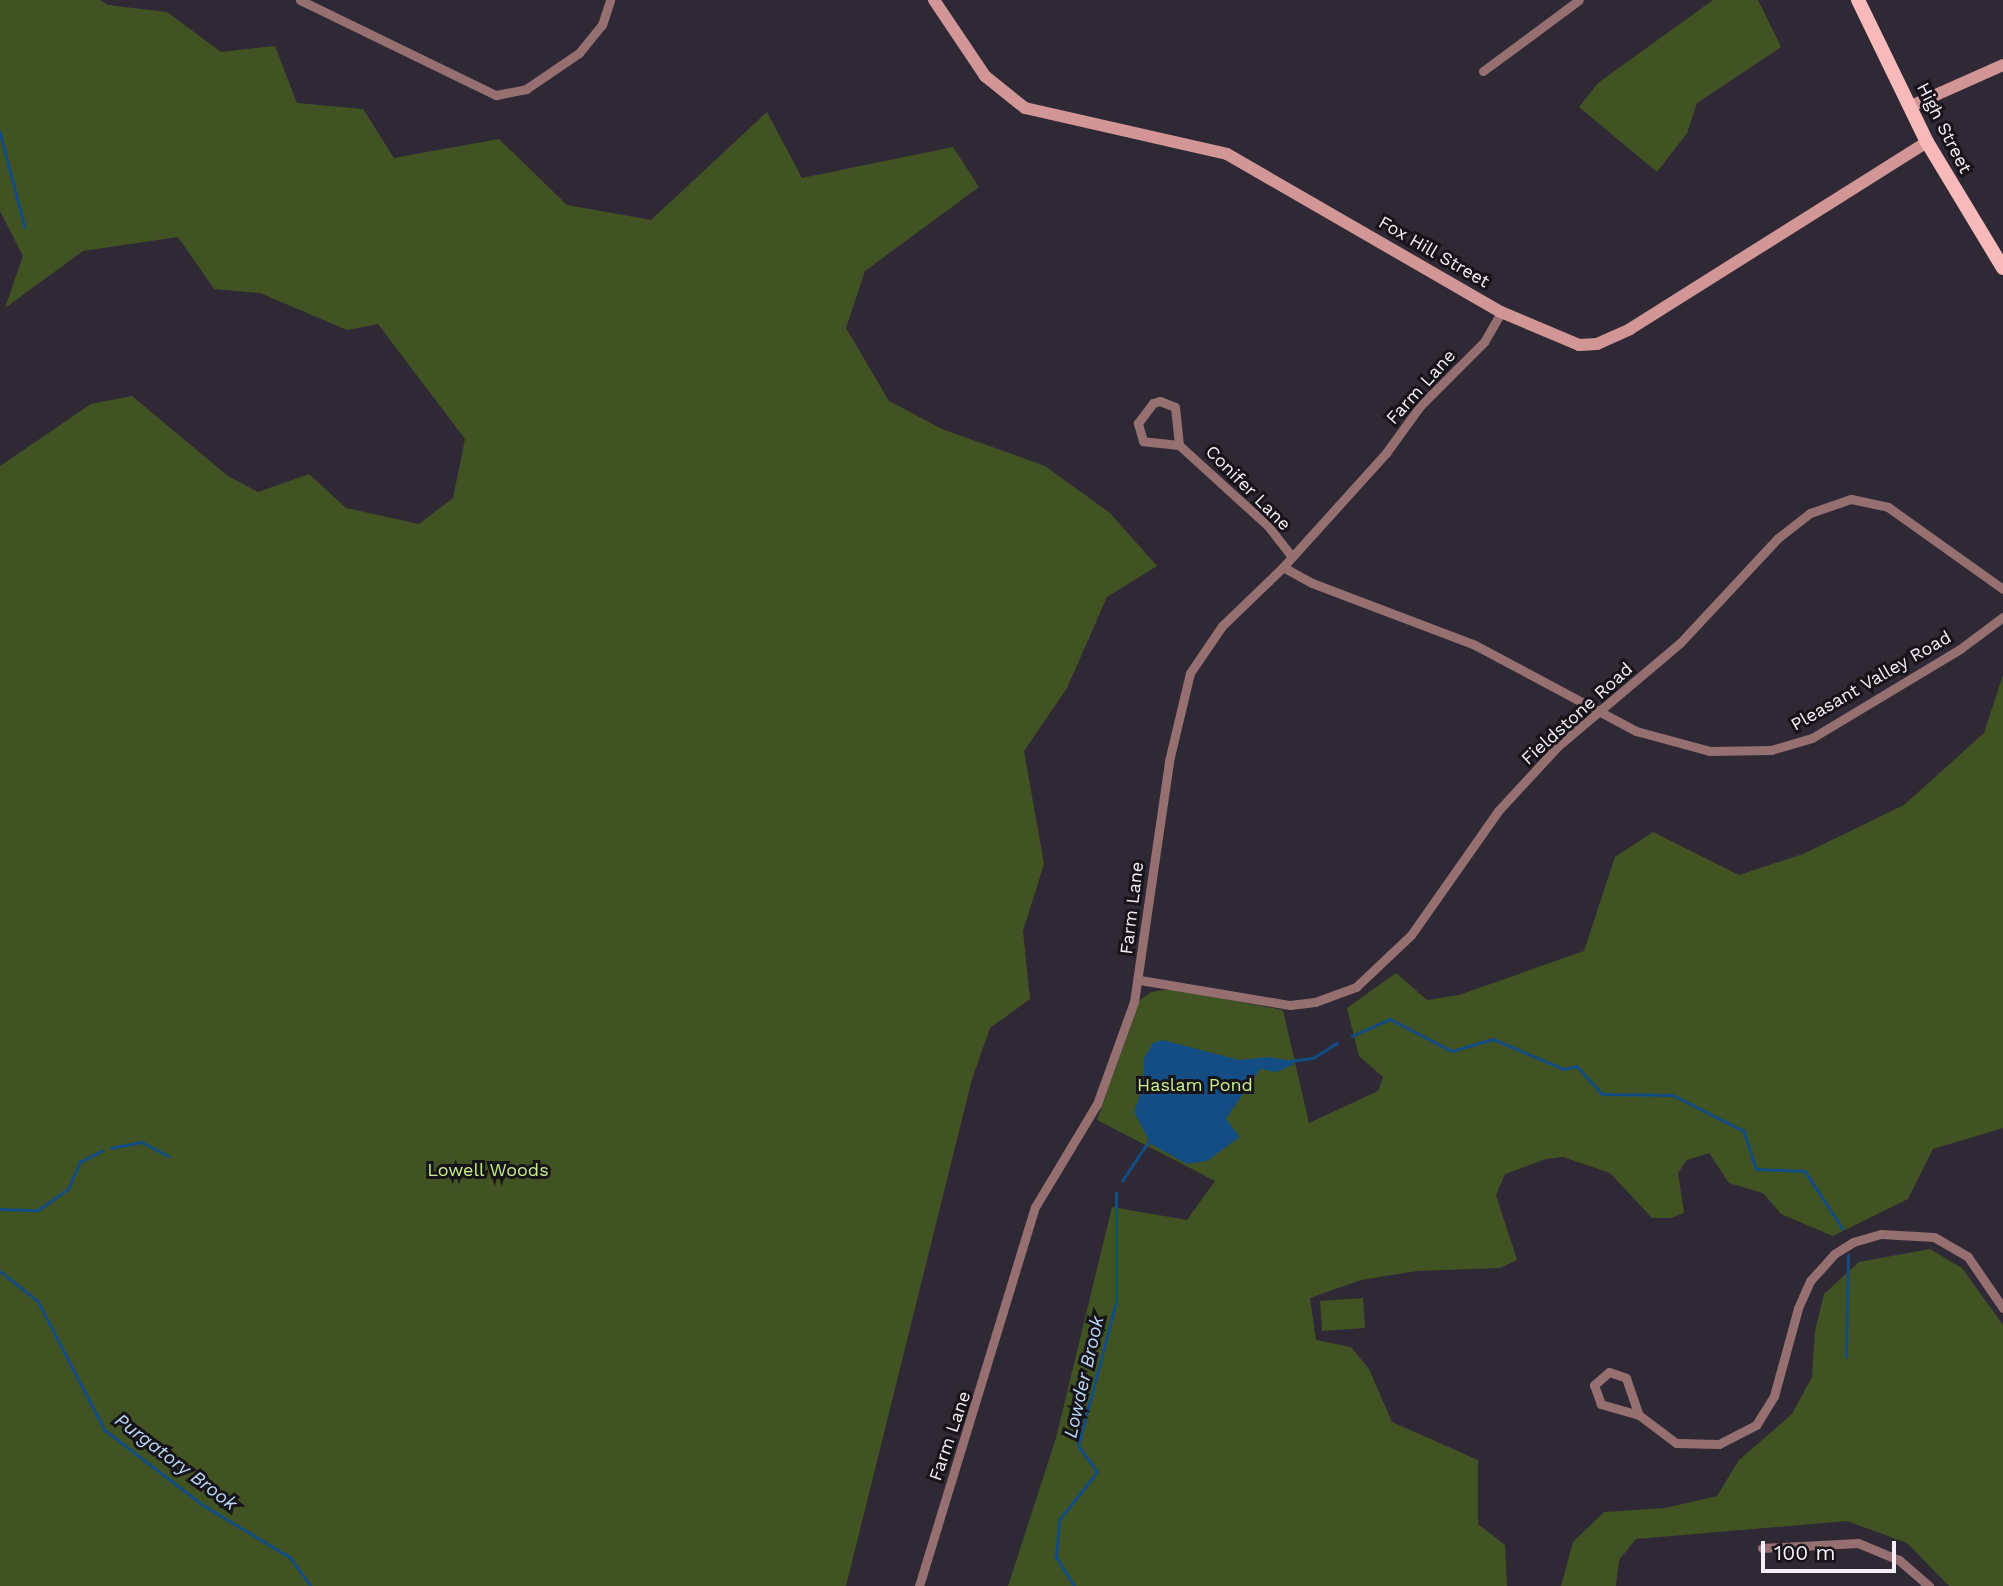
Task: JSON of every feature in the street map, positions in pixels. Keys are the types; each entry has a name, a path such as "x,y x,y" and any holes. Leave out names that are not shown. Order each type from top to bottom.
{"main road":[{"name":"High Street","path":"1858,0 1927,142 2003,268"}],"street":[{"path":"300,0 496,95 526,89 579,53 602,25 610,0"},
{"name":"Fox Hill Street","path":"934,0 985,76 1025,108 1227,154 1501,312 1565,341 1597,344 1630,329 1927,142"},
{"path":"1483,71 1578,0"},
{"path":"1910,106 2003,65"},
{"name":"Farm Lane","path":"919,1586 1035,1207 1097,1104 1140,981 1167,774 1190,673 1222,626 1283,567 1386,453 1420,406 1484,342 1501,312"},
{"name":"Conifer Lane","path":"1179,446 1175,407 1160,401 1153,403 1138,423 1143,442 1179,446 1259,517 1292,557"},
{"name":"Fieldstone Road","path":"1140,981 1290,1005 1315,1002 1356,987 1411,935 1498,811 1558,746 1679,643 1778,538 1810,513 1851,499 1888,507 2003,589"},
{"name":"Pleasant Valley Road","path":"1283,567 1312,583 1475,645 1636,732 1710,751 1771,750 1812,738 1961,649 2003,617"},
{"path":"1639,1415 1626,1378 1609,1372 1594,1385 1601,1404 1639,1415 1676,1443 1695,1446 1719,1444 1756,1424 1774,1396 1798,1308 1810,1281 1828,1259 1853,1242 1881,1234 1934,1237 1968,1257 2003,1308"},
{"path":"1762,1548 1858,1543 1899,1560 1929,1586"}],"green space":[{"name":"Lowell Woods","path":"0,0 100,0 108,5 167,12 221,52 275,46 297,103 363,109 394,158 499,139 567,205 651,220 767,112 802,178 953,147 979,187 865,271 846,328 889,401 942,429 1045,466 1110,513 1157,566 1107,597 1067,688 1024,751 1044,864 1023,931 1030,999 990,1028 972,1079 846,1586 0,1586 0,466 91,404 132,396 228,476 258,492 309,474 346,508 419,524 453,498 465,439 378,324 347,330 260,293 214,289 178,237 83,251 5,308 23,256 0,211"},
{"path":"1713,0 1758,0 1781,47 1697,103 1687,133 1657,172 1579,107 1598,83"},
{"name":"Haslam Pond","path":"2003,675 2003,1128 1933,1149 1908,1199 1833,1236 1781,1214 1763,1193 1729,1183 1709,1153 1687,1160 1678,1173 1684,1213 1671,1218 1652,1218 1610,1173 1563,1157 1546,1159 1505,1174 1496,1195 1517,1260 1500,1268 1417,1271 1361,1280 1310,1298 1316,1340 1351,1347 1369,1369 1392,1422 1478,1460 1478,1524 1505,1545 1507,1586 1008,1586 1056,1438 1112,1207 1187,1220 1215,1181 1097,1120 1140,1000 1151,992 1171,989 1283,1010 1309,1123 1378,1091 1383,1077 1359,1056 1347,1008 1396,973 1427,1000 1459,995 1584,951 1615,857 1653,832 1739,875 1803,854 1904,805 1984,733"},
{"path":"1930,1249 1962,1268 2003,1325 2003,1586 1949,1586 1907,1543 1847,1521 1636,1539 1619,1560 1616,1586 1561,1586 1573,1542 1604,1512 1665,1508 1717,1496 1739,1460 1792,1414 1812,1377 1815,1331 1824,1294 1859,1262"},
{"path":"1363,1298 1365,1328 1322,1331 1320,1301"}],"water":[{"path":"1163,1040 1239,1060 1269,1057 1293,1061 1293,1065 1276,1072 1260,1069 1226,1119 1240,1137 1207,1161 1187,1164 1151,1144 1134,1112 1144,1083 1144,1058 1153,1043"}],"waterway":[{"path":"0,132 25,227"},
{"name":"Lowder Brook","path":"1352,1036 1390,1019 1452,1051 1493,1039 1564,1069 1577,1066 1602,1094 1673,1095 1744,1131 1756,1169 1805,1171 1843,1229"},
{"name":"Lowder Brook","path":"1289,1061 1313,1058 1337,1043"},
{"name":"Lowder Brook","path":"1122,1181 1150,1139"},
{"path":"111,1148 142,1142 168,1156"},
{"path":"0,1209 38,1210 68,1189 80,1162 102,1151"},
{"name":"Lowder Brook","path":"1074,1586 1056,1557 1059,1520 1097,1472 1078,1446 1116,1302 1116,1193"},
{"name":"Lowder Brook","path":"1846,1357 1848,1256"},
{"name":"Purgatory Brook","path":"0,1271 38,1301 105,1430 203,1505 290,1557 311,1586"}]}
